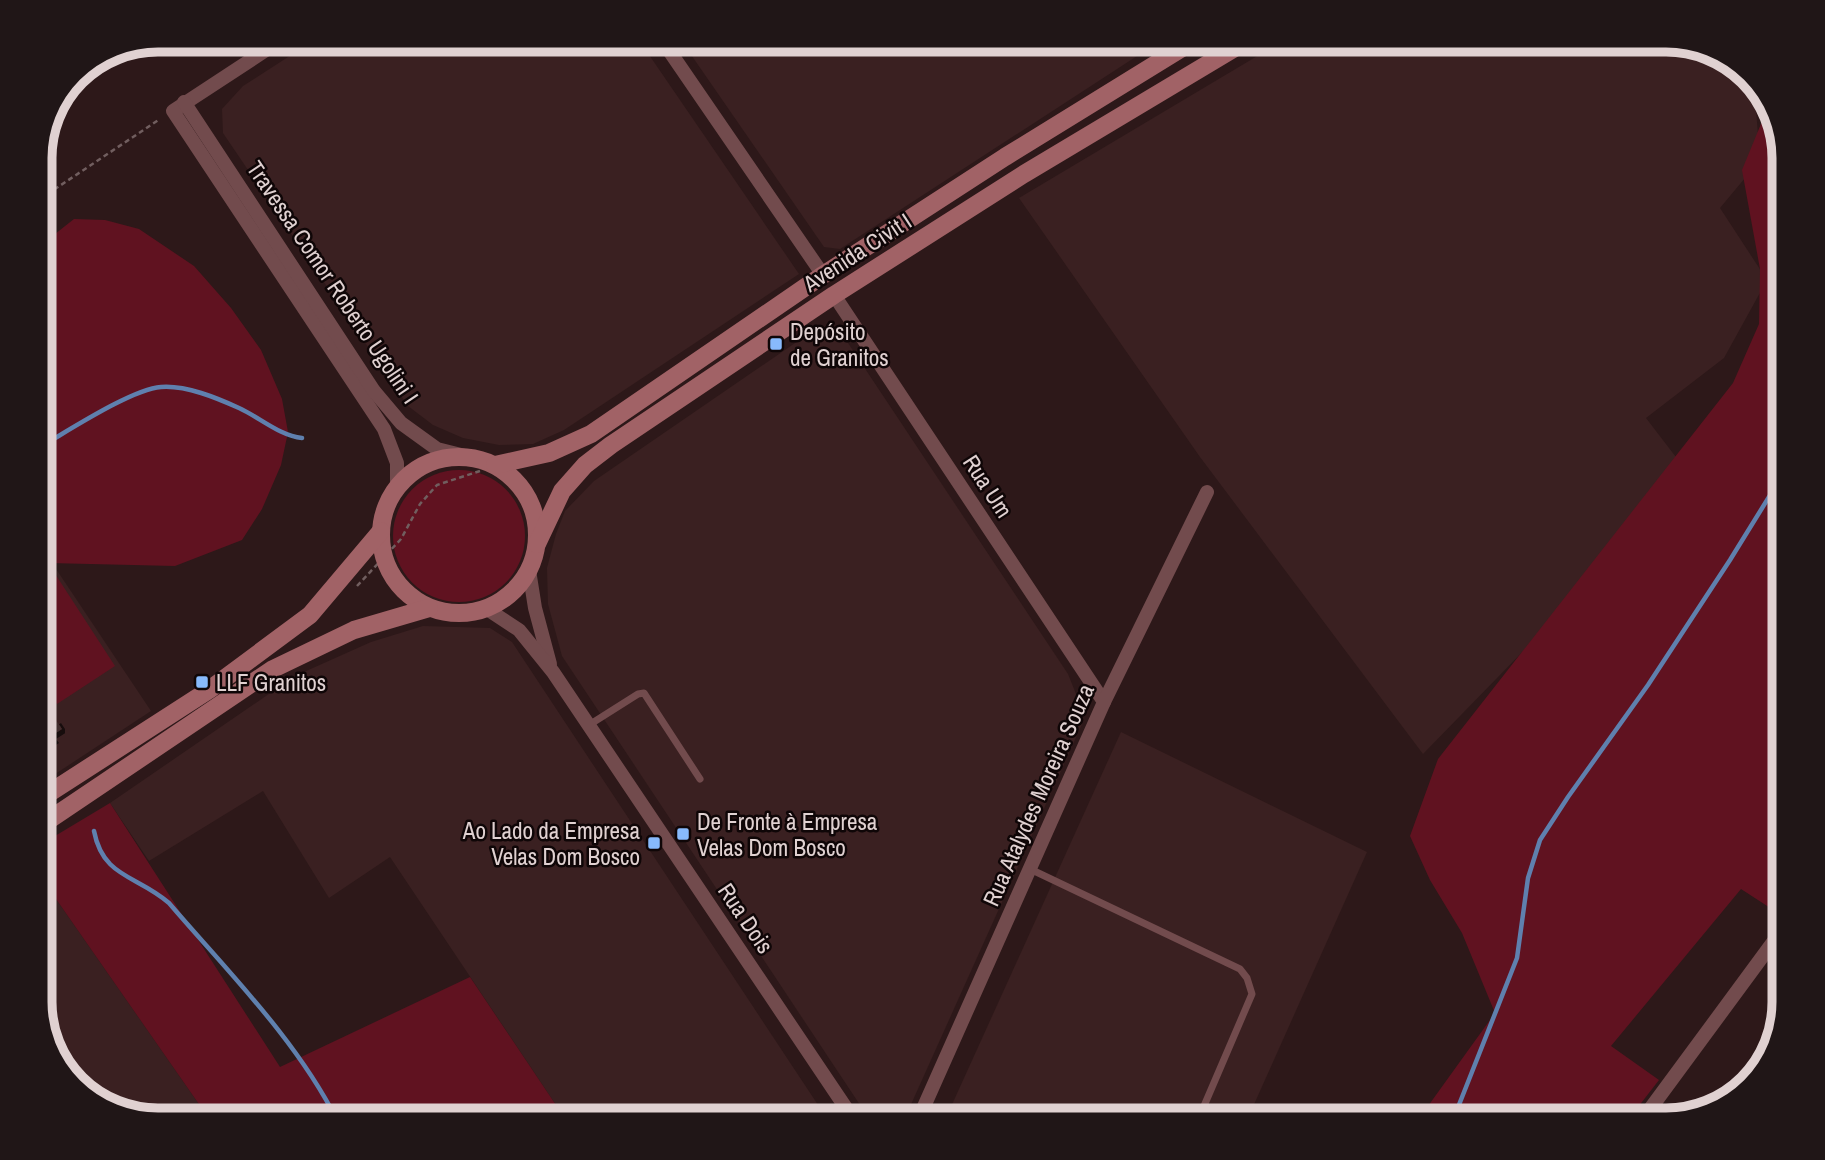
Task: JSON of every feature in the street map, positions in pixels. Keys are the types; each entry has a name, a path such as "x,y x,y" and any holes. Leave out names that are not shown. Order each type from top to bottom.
{"main road":[{"name":"Avenida Civit I","path":"495,465 549,453 591,434 823,275 1005,157 1175,52"},
{"name":"Avenida Civit I","path":"537,544 562,491 585,465 611,444 834,295 1024,174 1228,52"},
{"path":"449,457 469,457 495,465 514,479 529,498 537,520 537,544 529,570 524,580 508,597 487,609 458,614 429,608 411,597 396,582 383,556 381,531 386,508 397,487 412,473 429,463 449,457"},
{"path":"53,791 209,690 310,615 381,531"},
{"path":"53,817 273,669 354,631 429,608"}],"street":[{"path":"178,107 263,52"},
{"path":"670,52 823,275"},
{"name":"Travessa Comor Roberto Ugolini I","path":"178,107 374,391 401,423 437,449 469,457"},
{"name":"Travessa Comor Roberto Ugolini I","path":"178,107 384,429 397,463 397,487"},
{"name":"Rua Um","path":"834,295 1104,702"},
{"name":"Rua Atalydes Moreira Souza","path":"923,1108 1104,702 1207,492"},
{"name":"Rua Dois","path":"529,570 535,608 553,672"},
{"name":"Rua Dois","path":"487,609 519,630 553,672 846,1108"},
{"path":"1651,1108 1772,944"}],"lane":[{"path":"589,725 638,694 644,694 700,779"},
{"path":"1030,869 1240,969 1247,978 1252,994 1203,1108"}],"path":[{"path":"53,190 178,107"}],"shaded area":[{"path":"296,52 647,52 799,274 564,430 533,444 499,445 463,438 433,425 408,406 223,133 222,109 243,86"},
{"path":"689,52 1143,52 840,249 824,247"},
{"path":"1264,52 1667,52 1714,63 1737,79 1755,99 1760,160 1720,208 1767,280 1724,358 1646,418 1692,478 1423,754 1200,457 1019,198"},
{"path":"1764,117 1772,144 1772,909 1741,889 1611,1046 1659,1080 1637,1108 1427,1108 1495,1013 1462,933 1430,880 1410,836 1438,759 1733,383 1759,324 1760,269 1742,170"},
{"path":"74,219 105,220 139,229 194,266 231,308 261,350 282,399 288,432 281,465 262,509 242,540 175,566 53,563 55,234"},
{"path":"814,330 846,340 1068,674 1078,699 1082,724 909,1108 862,1108 562,656 548,604 547,568 565,511 594,481"},
{"path":"459,470 484,475 496,481 514,499 520,511 525,536 520,561 514,573 496,591 484,597 459,602 434,597 422,591 404,573 398,561 393,536 398,511 404,499 422,481 434,475"},
{"path":"53,564 151,711 53,775"},
{"path":"53,571 115,666 57,704 53,698"},
{"path":"423,626 490,628 512,642 820,1108 558,1108 390,857 329,898 263,791 149,861 110,803 295,676 371,642"},
{"path":"1121,732 1367,852 1252,1108 950,1108"},
{"path":"110,803 280,1067 470,977 558,1108 202,1108 53,895 53,837"},
{"path":"53,895 202,1108 158,1108 131,1104 99,1090 74,1066 58,1036 53,1009"}],"building":[{"path":"56,720 62,729 53,735 53,722"}],"waterway":[{"path":"53,439 117,403 149,389 161,387 181,388 211,396 286,434 302,438"},
{"path":"1458,1108 1517,958 1528,878 1540,840 1648,685 1772,492"},
{"path":"94,831 98,846 113,867 169,903 260,1007 302,1062 330,1108"}],"place":[{"name":"Depósito de Granitos","path":"776,344"},
{"name":"LLF Granitos","path":"202,682"},
{"name":"De Fronte à Empresa Velas Dom Bosco","path":"683,834"},
{"name":"Ao Lado da Empresa Velas Dom Bosco","path":"654,843"}]}
